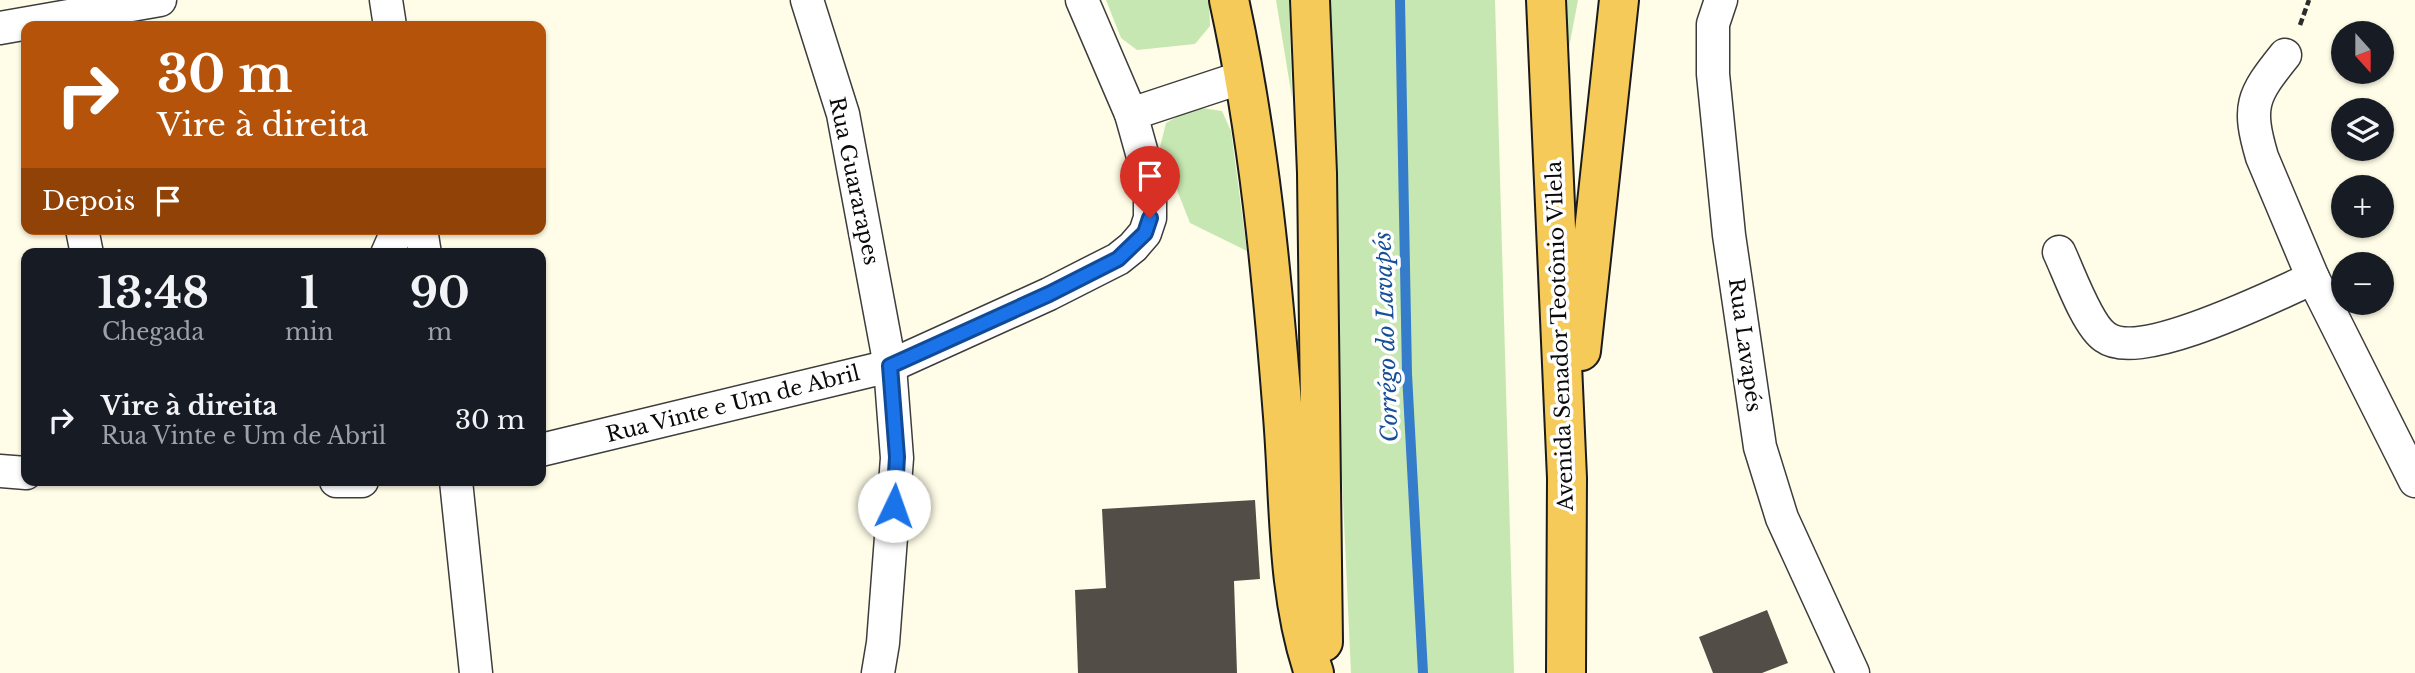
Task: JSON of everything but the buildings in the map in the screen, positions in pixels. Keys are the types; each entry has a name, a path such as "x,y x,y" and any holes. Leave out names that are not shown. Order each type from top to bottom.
{"highway":[{"path":"1229,0 1246,76 1275,313 1294,585 1314,673"},
{"path":"1310,0 1317,173 1323,673"},
{"name":"Avenida Senador Teotônio Vilela","path":"1546,0 1567,478 1566,673"},
{"path":"1567,478 1619,0"}],"street":[{"path":"25,21 43,16 160,0"},
{"path":"386,0 389,21"},
{"name":"Rua Guararapes","path":"807,0 843,114 862,204 890,366 897,457 886,618 878,673"},
{"name":"Rua Vinte e Um de Abril","path":"546,449 890,366 1049,294 1118,259 1145,233 1150,218 1150,193 1131,114 1082,0"},
{"name":"Rua Lavapés","path":"1721,0 1713,24 1713,74 1729,235 1760,447 1782,518 1853,673"},
{"path":"0,28 21,22"},
{"path":"2285,55 2258,89 2254,101 2257,140 2313,278 2415,481"},
{"path":"1131,114 1246,76"},
{"path":"2059,252 2094,325 2102,336 2125,344 2194,328 2313,278"},
{"path":"0,471 21,473"},
{"path":"457,486 476,673"}],"green space":[{"path":"1106,0 1209,0 1210,26 1195,44 1137,50 1121,38"},
{"path":"1276,0 1289,0 1292,98"},
{"path":"1320,0 1495,0 1514,673 1351,673"},
{"path":"1551,0 1578,0 1554,127"},
{"path":"1195,107 1222,111 1231,131 1247,251 1190,223 1160,147 1166,123"}],"waterway":[{"name":"Corrégo do Lavapés","path":"1400,0 1407,374 1423,673"}],"route":[{"path":"894,506 897,457 890,366 1049,294 1118,259 1145,233 1150,218"}]}
